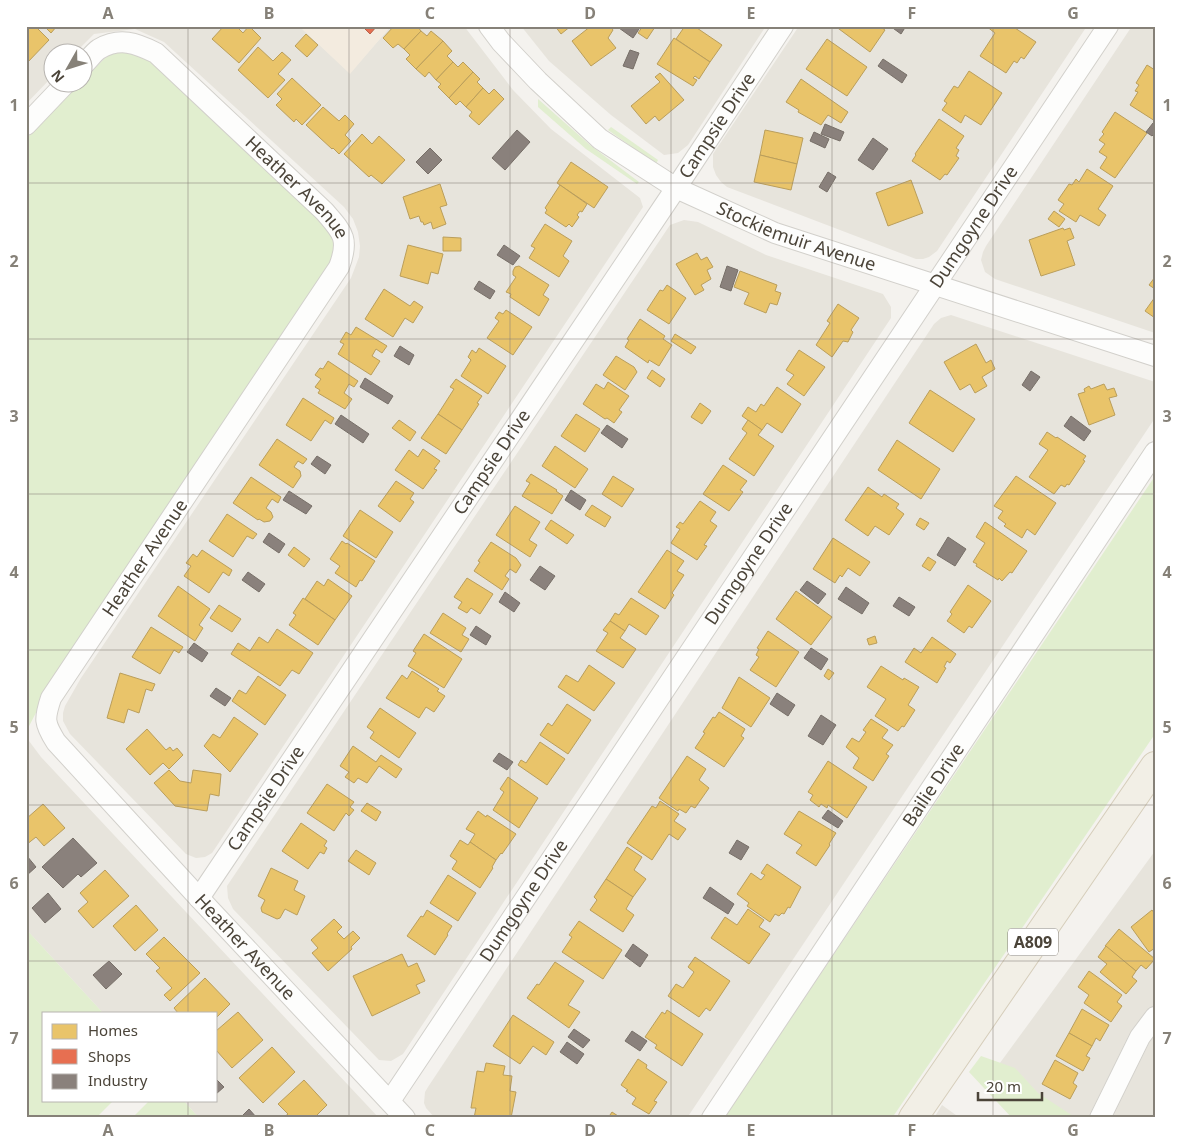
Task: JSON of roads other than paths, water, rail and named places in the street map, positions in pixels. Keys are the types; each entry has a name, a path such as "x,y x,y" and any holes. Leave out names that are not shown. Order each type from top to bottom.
{"main road":[{"name":"A809","path":"913,1118 1155,766"}],"street":[{"name":"Stockiemuir Avenue","path":"489,26 538,81 600,140 676,188 775,233 1155,356"},
{"name":"Campsie Drive","path":"199,898 783,26"},
{"name":"Dumgoyne Drive","path":"390,1102 1108,26"},
{"name":"Heather Avenue","path":"92,56 98,50 118,42 138,44 156,53 324,211 340,230 344,242 344,254 339,267 51,698 45,715 48,729 56,742 199,898 405,1118"},
{"path":"26,125 57,92"},
{"name":"Bailie Drive","path":"712,1118 1155,452"},
{"path":"1100,1117 1140,1037 1155,1016"}]}
